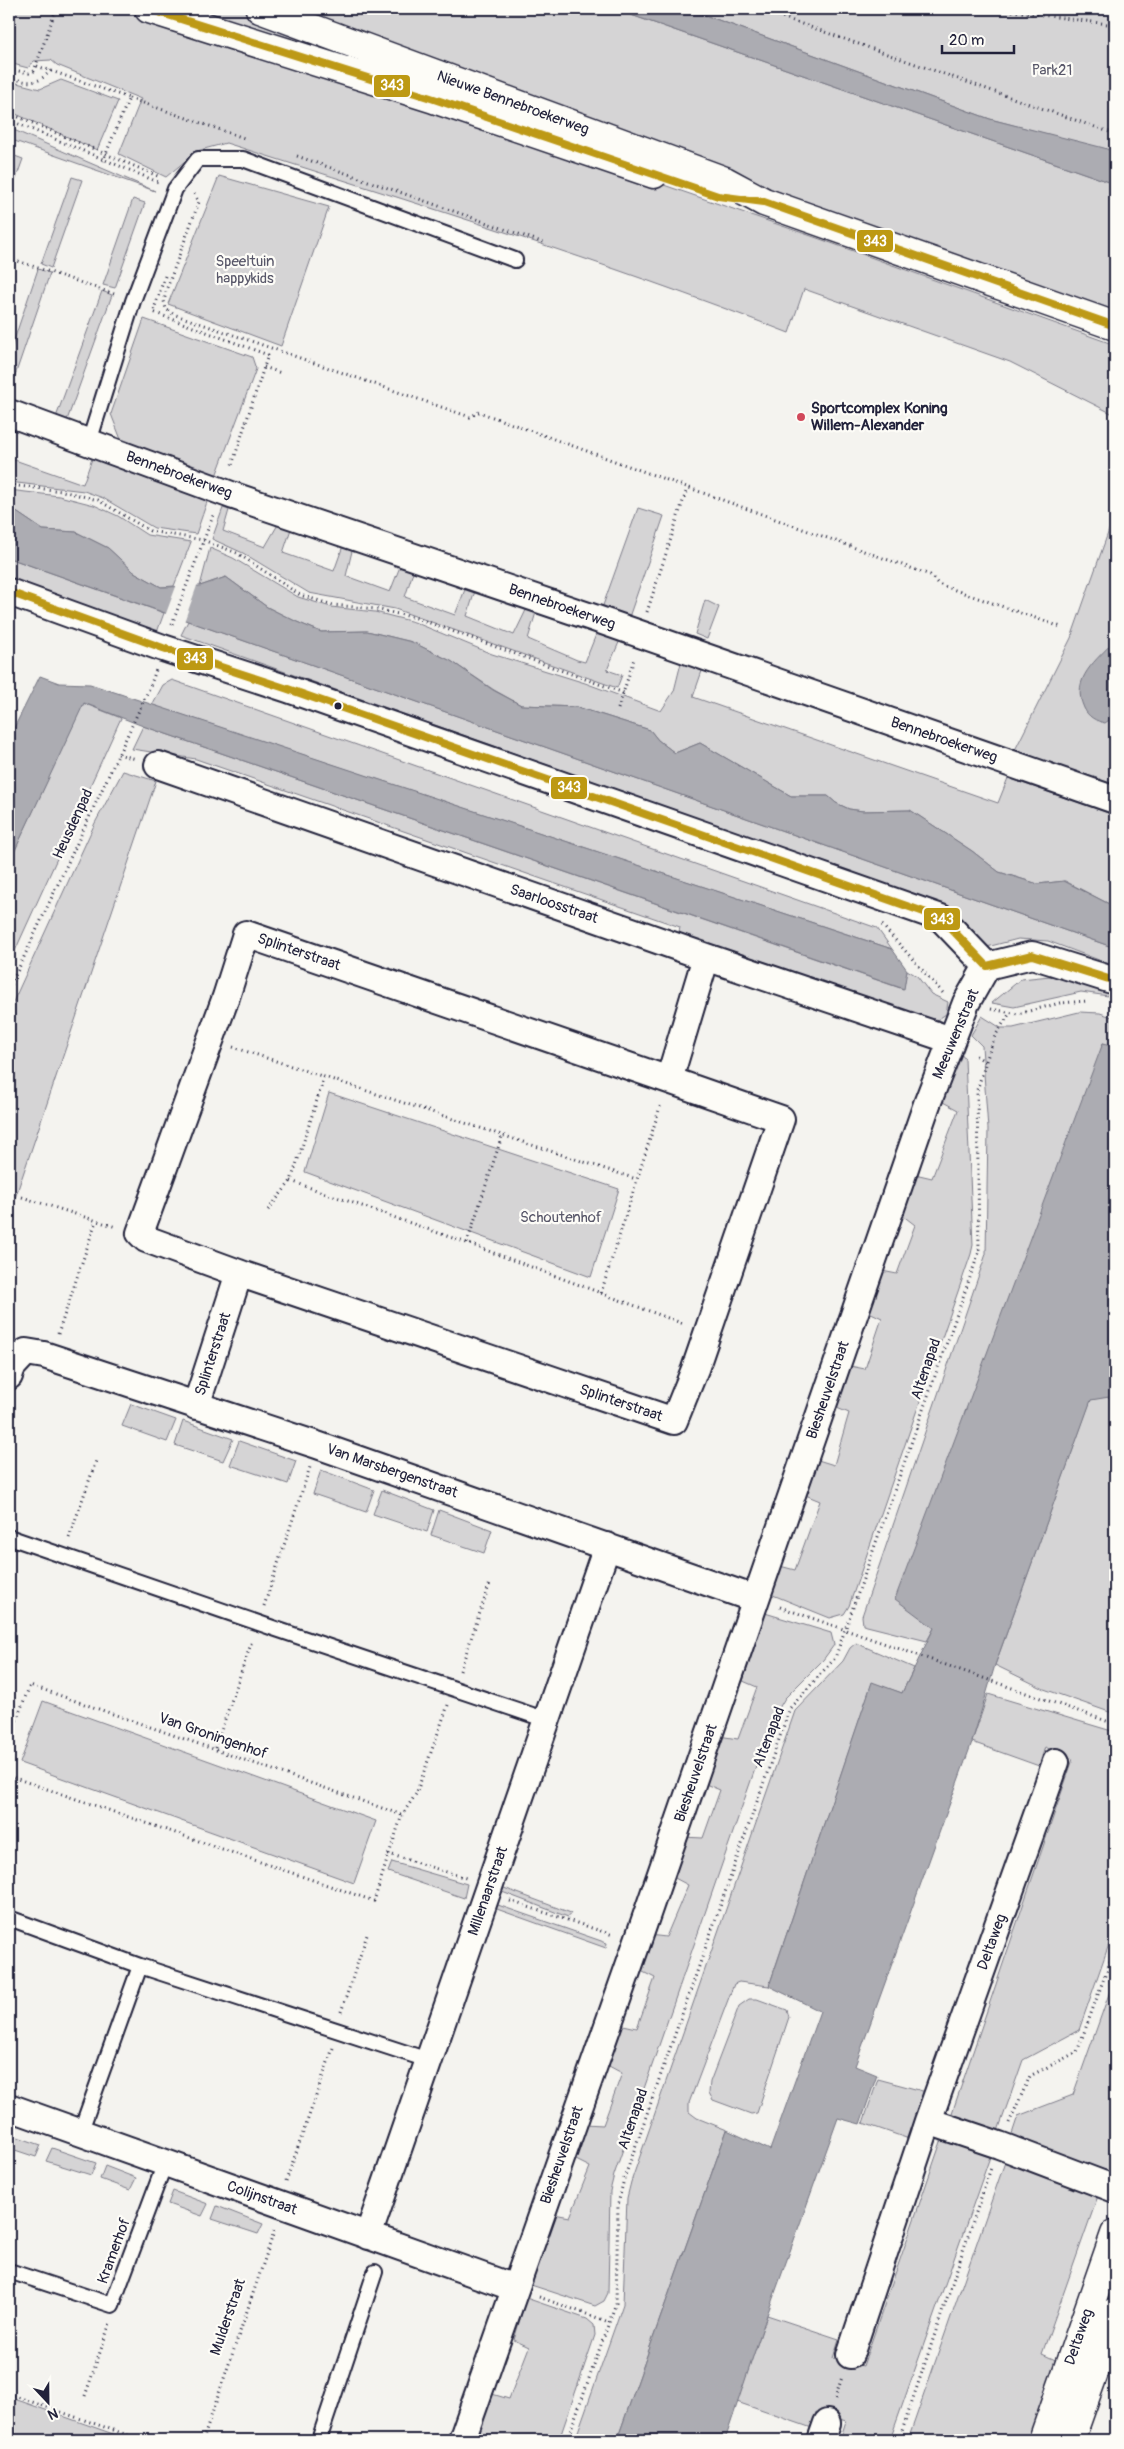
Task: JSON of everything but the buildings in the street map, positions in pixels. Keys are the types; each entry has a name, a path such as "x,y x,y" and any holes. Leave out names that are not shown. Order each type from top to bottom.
{"main road":[{"name":"Nieuwe Bennebroekerweg","path":"149,9 434,99 718,196 764,202"},
{"name":"Nieuwe Bennebroekerweg","path":"260,9 725,181 764,202 1115,326"},
{"name":"Deltaweg","path":"1043,2440 1115,2234"},
{"name":"Deltaweg","path":"1070,2440 1115,2313"}],"street":[{"name":"Bennebroekerweg","path":"9,414 223,491 641,634 1115,800"},
{"path":"9,592 163,648 288,689 941,918 987,966 1032,955 1115,981"},
{"name":"Saarloosstraat","path":"158,765 706,957 951,1040"},
{"name":"Splinterstraat","path":"246,934 781,1120 706,1332 695,1369 674,1421 239,1273 146,1239 140,1233 209,1039 226,998 246,934"},
{"path":"670,1080 706,957"},
{"name":"Meeuwenstraat","path":"927,1104 966,1003 987,966"},
{"name":"Biesheuvelstraat","path":"462,2440 637,1944 927,1104"},
{"name":"Splinterstraat","path":"196,1406 239,1273"},
{"path":"9,1376 12,1367 38,1355"},
{"name":"Van Marsbergenstraat","path":"38,1355 317,1446 755,1599"},
{"name":"Millenaarstraat","path":"368,2236 607,1546"},
{"name":"Deltaweg","path":"850,2355 928,2121 1056,1762"},
{"name":"Colijnstraat","path":"9,2107 515,2288"},
{"path":"928,2121 999,2145 1115,2189"}],"lane":[{"path":"89,442 133,301 176,186 198,159 243,159 515,260"},
{"path":"9,1536 258,1623 547,1720"},
{"path":"9,1918 140,1966 428,2060"},
{"path":"80,2132 140,1966"},
{"name":"Kramerhof","path":"9,2271 112,2305 165,2163"},
{"path":"318,2440 375,2272"}],"path":[{"path":"9,69 29,73 37,66 56,9"},
{"path":"759,9 1115,134"},
{"path":"997,9 1115,25"},
{"path":"37,66 250,140"},
{"path":"9,77 35,82 42,80 51,70"},
{"path":"104,161 129,98"},
{"path":"9,113 106,154 195,195 199,202 167,288 164,302 166,309 173,314 470,417 479,412 687,489 930,575 938,584 1061,628"},
{"path":"9,120 104,161 176,186"},
{"path":"296,156 547,244"},
{"path":"9,258 133,301 153,312 268,355 223,491 202,540 170,630"},
{"path":"153,312 168,267"},
{"path":"264,368 281,373"},
{"path":"9,485 62,491 98,500 150,531 202,540 237,553 300,595 333,605 376,609 416,618 624,693"},
{"path":"618,708 687,489"},
{"path":"147,665 166,672"},
{"name":"Heusdenpad","path":"9,989 130,731 149,689 156,668"},
{"path":"879,923 940,992 966,1003 1018,1014 1060,1003 1095,1001"},
{"name":"Altenapad","path":"567,2440 616,2303 618,2204 627,2169 790,1708 835,1658 979,1252 977,1090 995,1036 1010,1013"},
{"path":"209,1039 636,1180"},
{"path":"951,1040 986,1062"},
{"path":"268,1210 291,1181 324,1078"},
{"path":"601,1293 636,1180 670,1080"},
{"path":"467,1243 502,1136"},
{"path":"291,1181 467,1243 706,1332"},
{"path":"22,1197 138,1234 140,1233"},
{"path":"38,1355 96,1221"},
{"path":"216,1748 317,1446"},
{"path":"63,1556 96,1461"},
{"path":"9,1776 374,1901 402,1815 416,1794 490,1583"},
{"path":"755,1599 1115,1724"},
{"name":"Van Groningenhof","path":"9,1737 30,1684 402,1815"},
{"path":"389,1854 637,1944"},
{"name":"Mulderstraat","path":"204,2440 368,1932"},
{"path":"898,2440 999,2145 1030,2076 1077,2052 1115,1948"},
{"path":"515,2288 609,2322"},
{"path":"85,2396 110,2323 112,2305"},
{"path":"824,2432 850,2355"},
{"path":"9,2394 140,2440"}],"green space":[{"path":"9,9 124,9 467,117 820,239 1115,345 1115,415 1010,362 804,289 789,333 580,257 439,210 226,143 197,151 166,177 119,154 141,99 57,65 51,60 34,61 28,68 9,63"},
{"path":"187,9 252,9 480,105"},
{"path":"286,9 614,9 1115,184 1115,311 796,198"},
{"name":"Park21","path":"688,9 1115,9 1115,152 990,119"},
{"path":"61,80 118,101 97,150 9,111 9,81 40,89"},
{"path":"9,128 155,191 9,139"},
{"path":"12,155 23,159 9,198 9,163"},
{"name":"Speeltuin happykids","path":"219,176 329,207 281,346 168,304"},
{"path":"72,177 82,180 51,268 41,264"},
{"path":"133,199 145,203 115,288 103,285"},
{"path":"38,269 50,273 9,393 9,355"},
{"path":"102,291 112,295 66,423 55,420"},
{"path":"144,319 252,357 256,369 216,476 122,442 111,414"},
{"path":"93,456 209,496 196,534 154,528 103,498 84,491 9,482 9,458 83,484"},
{"path":"9,490 59,496 94,505 118,516 147,535 191,542 174,586 161,587 134,572 108,548 76,532 43,530 9,507"},
{"path":"223,508 229,510 223,531 265,547 280,521 292,526 283,553 334,571 344,543 353,547 346,576 390,592 401,564 414,569 405,597 455,615 466,587 475,591 467,616 514,635 528,606 537,609 528,639 577,660 585,662 597,632 620,640 607,670 622,675 617,688 395,609 309,593 243,553 212,539"},
{"path":"638,508 664,516 628,620 601,611"},
{"path":"1115,513 1115,790 1012,756 1071,638"},
{"path":"210,548 233,558 298,597 331,607 375,612 414,622 492,654 585,683 661,711 674,691 681,663 702,671 693,697 998,803 1008,778 1115,815 1115,907 1065,881 1038,884 999,872 972,851 910,810 863,811 849,809 836,803 828,796 791,796 700,743 675,753 658,740 650,730 577,707 521,705 494,690 451,661 412,642 367,631 321,632 267,607 226,577 200,586"},
{"path":"9,558 164,613 156,635 9,582"},
{"path":"705,600 719,607 707,639 695,634"},
{"path":"188,621 1115,948 1115,966 1048,941 1018,939 987,947 953,909 181,635"},
{"path":"172,680 877,928 892,949 152,705 163,685"},
{"path":"83,703 121,718 9,964 9,863"},
{"path":"143,726 903,989 907,970 917,976 931,994 948,1002 946,1014 937,1020 921,1019 678,937 680,927 196,759 132,749"},
{"path":"123,771 156,781 12,1207 9,1205 9,1011 95,823"},
{"path":"1050,976 1071,977 1115,991 1115,997 1081,992 1014,1007 992,1003 1021,979"},
{"path":"1079,1012 1100,1013 1115,1018 1115,1046 1103,1043 934,1628 927,1641 863,1625 862,1616 986,1254 988,1129 982,1046 971,1035 982,1016 1001,1028 1013,1028"},
{"path":"960,1053 965,1059 973,1245 971,1254 849,1606 844,1614 830,1618 768,1593 780,1566 795,1570 820,1501 803,1494 818,1460 834,1465 849,1413 832,1406 850,1366 865,1369 882,1318 869,1312 882,1271 897,1274 915,1225 902,1215 915,1174 932,1178 958,1110 941,1101"},
{"name":"Schoutenhof","path":"329,1093 619,1189 591,1277 305,1172"},
{"path":"1115,1396 1115,1714 1044,1689 995,1665 1091,1399"},
{"path":"131,1404 176,1420 167,1442 122,1426"},
{"path":"183,1421 233,1439 223,1461 175,1445"},
{"path":"239,1441 296,1461 288,1484 230,1465"},
{"path":"321,1470 374,1490 366,1512 313,1494"},
{"path":"382,1490 434,1510 427,1532 373,1514"},
{"path":"439,1510 492,1530 484,1553 431,1535"},
{"path":"765,1613 831,1633 834,1645 823,1660 785,1698 772,1720 614,2175 610,2191 608,2293 604,2301 595,2306 531,2285 554,2214 570,2217 590,2167 574,2159 584,2124 603,2125 622,2073 607,2065 619,2024 637,2028 655,1978 639,1970 649,1935 666,1937 688,1885 671,1876 682,1837 703,1838 720,1790 703,1783 719,1736 738,1739 757,1687 743,1681"},
{"path":"856,1643 914,1668 902,1693 872,1683 769,1986 739,1982 734,1984 689,2103 689,2112 697,2118 727,2130 617,2440 575,2440 623,2304 627,2198 631,2182 795,1711 843,1661 850,1648"},
{"path":"988,1694 1115,1732 1115,1927 1079,2030 1023,2060 998,2131 951,2116 1073,1759 1045,1747 1039,1766 972,1742"},
{"path":"43,1701 376,1821 354,1883 20,1763"},
{"path":"392,1862 467,1884 464,1898 388,1872"},
{"path":"504,1888 571,1913 568,1917 502,1892"},
{"path":"495,1904 607,1943 606,1948 494,1908"},
{"path":"1115,1977 1115,2166 1108,2171 1010,2140 1018,2116 1073,2095"},
{"path":"749,1999 757,1999 787,2010 789,2017 757,2113 751,2114 713,2100 709,2093 710,2082 739,2006"},
{"path":"878,2079 930,2093 912,2140 863,2123"},
{"path":"9,2134 41,2145 36,2157 9,2148"},
{"path":"943,2136 991,2154 890,2440 840,2440 846,2421 816,2412 812,2428 737,2402 767,2315 839,2339 833,2358 863,2366"},
{"path":"52,2148 96,2163 91,2175 46,2161"},
{"path":"1005,2162 1099,2193 1042,2354 1060,2362 1033,2440 908,2440"},
{"path":"105,2166 136,2178 130,2190 100,2179"},
{"path":"173,2191 208,2204 202,2216 168,2204"},
{"path":"217,2206 263,2224 258,2234 212,2219"},
{"path":"526,2298 587,2319 594,2325 595,2335 559,2440 492,2440 477,2434 492,2394 509,2399 529,2347 514,2340"},
{"path":"9,2397 130,2440 9,2440"}],"shaded area":[{"path":"614,9 688,9 990,119 1104,148 1115,152 1115,184"},
{"path":"9,507 43,530 76,532 108,548 134,572 161,587 200,586 226,577 267,607 321,632 367,631 412,642 451,661 493,690 521,705 577,707 650,730 658,740 675,753 700,743 791,796 828,796 836,803 849,809 863,811 910,810 972,851 999,872 1038,884 1064,881 1115,907 1115,948 9,558"},
{"path":"1115,640 1115,716 1105,723 1098,721 1088,714 1084,708 1080,688 1088,670"},
{"path":"40,676 59,683 90,684 892,949 907,970 904,989 143,726 84,703 9,863 9,738"},
{"path":"1103,1043 1115,1046 1115,1396 1091,1400 995,1665 972,1742 855,2066 877,2075 860,2124 838,2118 767,2315 725,2440 617,2440 727,2130 770,2150 820,2011 769,1986 872,1682 902,1693 934,1628 895,1599"}],"pier":[{"path":"198,583 184,622 165,616 177,584"}],"transit line":[{"name":"343","path":"149,9 434,99 718,196 764,202 1115,326"},
{"name":"343","path":"9,592 163,648 288,689 941,918 987,966 1032,955 1115,981"}],"place":[{"name":"Sportcomplex Koning Willem-Alexander","path":"801,417"}]}
